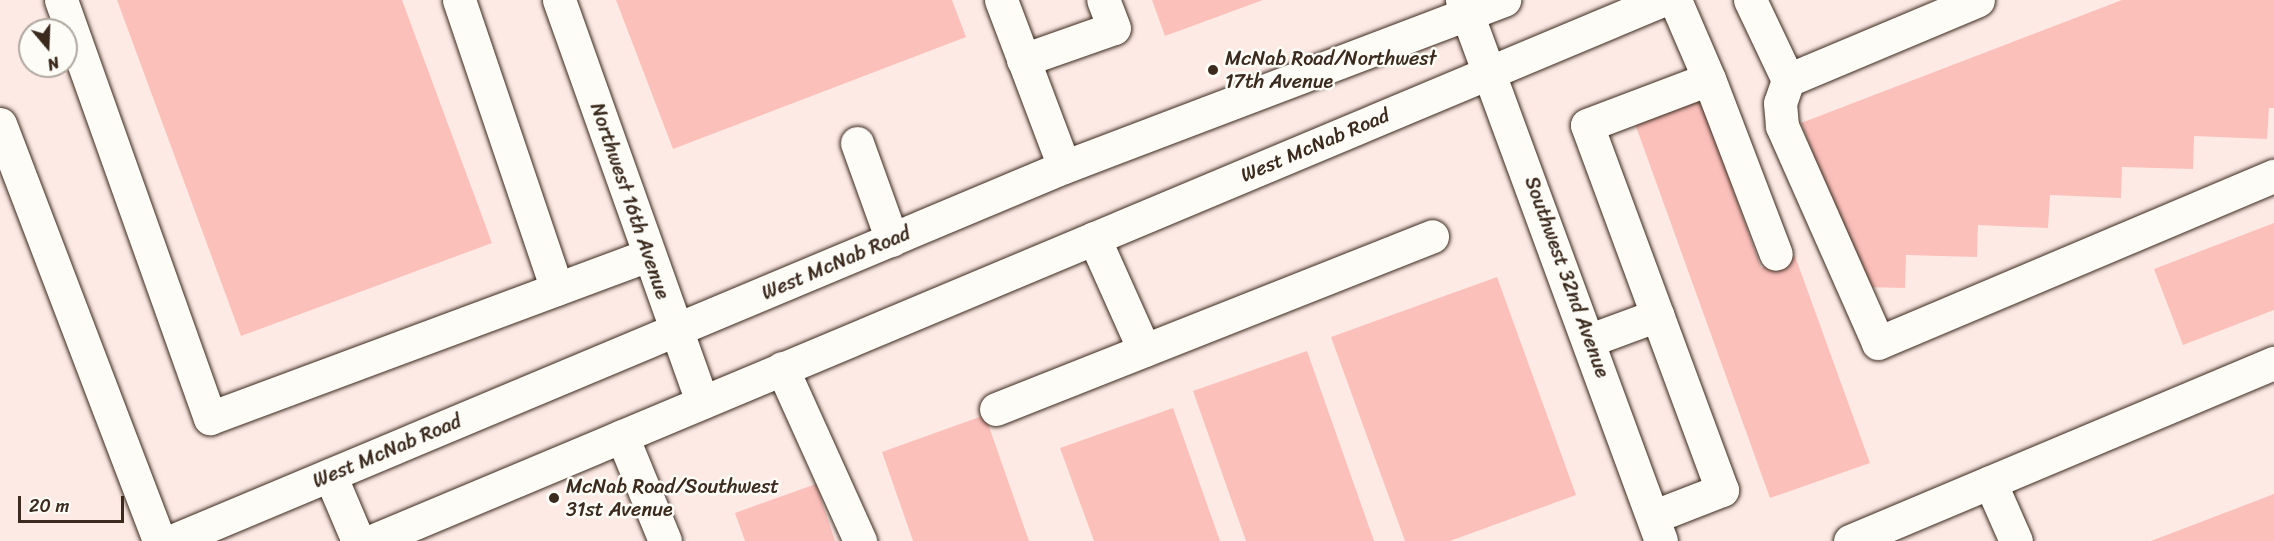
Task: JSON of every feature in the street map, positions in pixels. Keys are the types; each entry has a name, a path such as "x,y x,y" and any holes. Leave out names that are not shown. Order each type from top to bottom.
{"main road":[{"path":"61,0 210,418 648,255"},
{"path":"459,0 557,289"},
{"name":"Northwest 16th Avenue","path":"559,0 702,402"},
{"path":"1000,0 1064,167"},
{"path":"1023,60 1114,28 1103,0"},
{"name":"West McNab Road","path":"172,541 1064,167 1465,7 1504,0"},
{"name":"West McNab Road","path":"372,541 1662,0"},
{"path":"1675,0 1709,79 1776,254"},
{"path":"1750,0 1788,80 1780,103 1782,126 1878,343 2274,176"},
{"path":"1788,80 1978,0"},
{"name":"Southwest 32nd Avenue","path":"1465,7 1491,71 1658,529"},
{"path":"1658,529 1722,490 1587,125 1709,79"},
{"path":"0,124 159,541"},
{"path":"857,143 892,240"},
{"path":"996,409 1432,236"},
{"path":"1094,238 1144,350"},
{"path":"1590,340 1658,315"},
{"path":"1850,541 2274,363"},
{"path":"782,368 860,541"},
{"path":"622,436 665,541"},
{"path":"330,475 358,541"},
{"path":"1990,482 2016,541"}],"building":[{"path":"117,0 402,0 492,243 241,336"},
{"path":"616,0 952,0 966,37 673,149"},
{"path":"1152,0 1263,0 1165,36"},
{"path":"2122,0 2274,0 2274,108 2269,108 2267,139 2194,136 2193,169 2122,167 2121,198 2050,195 2048,228 1978,225 1977,257 1906,255 1905,288 1864,287 1801,123"},
{"path":"1700,97 1761,268 1795,256 1870,463 1770,498 1634,121"},
{"path":"2274,223 2274,310 2183,345 2154,269"},
{"path":"1497,277 1576,495 1450,541 1405,541 1331,337"},
{"path":"1307,351 1374,541 1246,541 1193,391"},
{"path":"1173,408 1220,541 1094,541 1060,448"},
{"path":"985,415 1029,541 913,541 882,452"},
{"path":"816,484 835,541 745,541 735,513"},
{"path":"2274,494 2274,541 2151,541"}],"place":[{"name":"McNab Road/Northwest 17th Avenue","path":"1213,70"},
{"name":"McNab Road/Southwest 31st Avenue","path":"554,498"}]}
